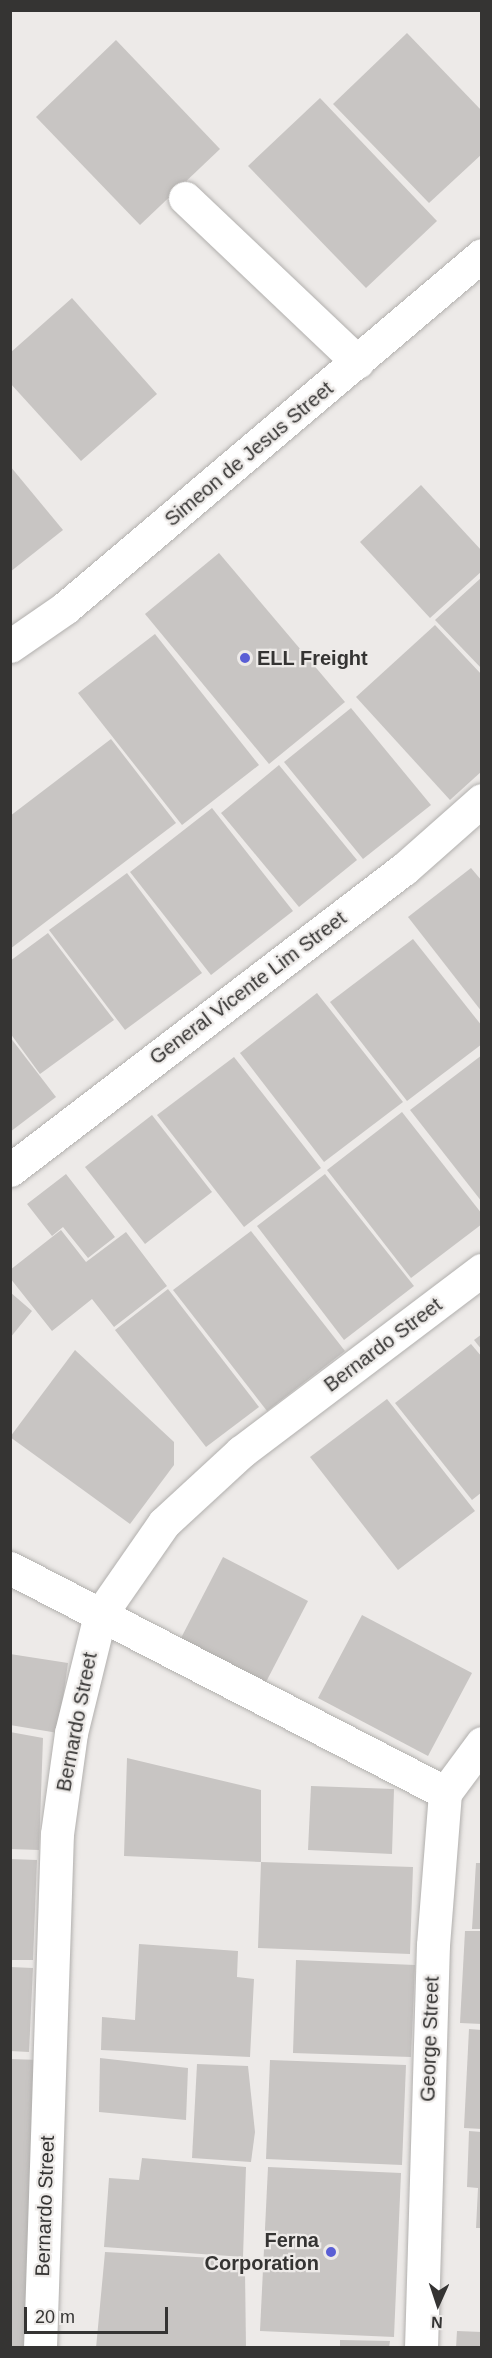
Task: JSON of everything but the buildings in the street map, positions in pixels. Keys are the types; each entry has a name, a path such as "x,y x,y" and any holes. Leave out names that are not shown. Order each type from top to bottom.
{"street":[{"path":"185,198 358,362"},
{"name":"Simeon de Jesus Street","path":"10,646 65,608 482,255"},
{"name":"General Vicente Lim Street","path":"10,1170 404,869 482,800"},
{"name":"Bernardo Street","path":"40,2348 57,1834 71,1733 100,1615 164,1523 241,1452 482,1270"},
{"path":"10,1568 445,1793 482,1743"},
{"name":"George Street","path":"421,2348 433,1945 445,1793"}],"place":[{"name":"ELL Freight","path":"245,658"},
{"name":"Ferna Corporation","path":"331,2252"}]}
